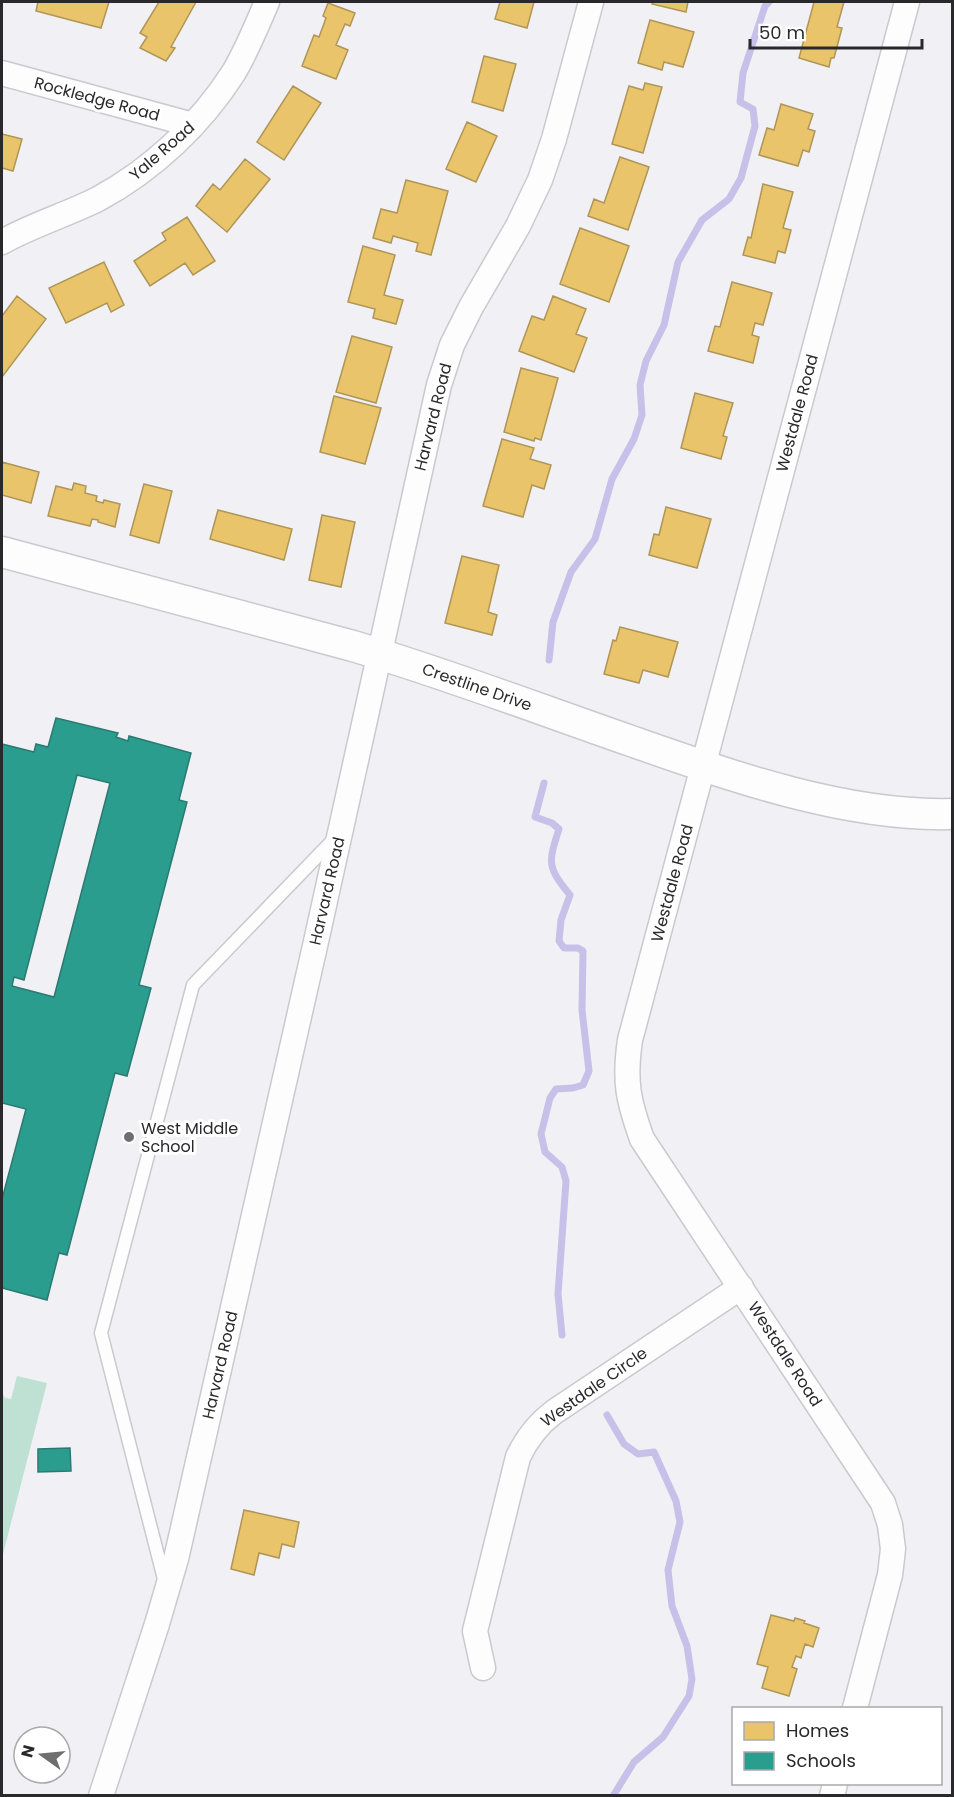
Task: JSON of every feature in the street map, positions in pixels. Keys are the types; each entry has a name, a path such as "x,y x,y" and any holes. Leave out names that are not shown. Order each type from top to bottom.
{"street":[{"name":"Yale Road","path":"2,242 69,213 125,183 161,155 193,125 234,72 267,2"},
{"name":"Harvard Road","path":"101,1796 176,1559 439,385 452,345 471,307 518,226 540,180 554,139 591,2"},
{"name":"Westdale Road","path":"855,1707 890,1575 893,1549 890,1525 883,1503 642,1139 628,1094 627,1076 630,1040 907,2"},
{"name":"Rockledge Road","path":"2,74 193,125"},
{"name":"Crestline Drive","path":"2,552 379,654 703,766 848,805 908,813 952,814"},
{"name":"Westdale Circle","path":"483,1668 475,1631 518,1456 526,1440 541,1422 554,1412 741,1287"}],"lane":[{"path":"167,1592 101,1333 193,985 340,833"}],"green space":[{"path":"17,1376 47,1383 2,1558 2,1393 5,1398 11,1399"}],"building: Homes":[{"path":"38,2 109,2 101,28 36,11"},
{"path":"159,2 196,2 171,47 175,48 166,61 140,48 147,37 140,33"},
{"path":"500,2 534,2 527,28 495,19"},
{"path":"652,2 688,2 686,12 652,4"},
{"path":"814,2 844,2 837,27 842,28 834,58 831,58 829,67 799,58"},
{"path":"328,3 355,13 350,26 345,24 336,45 348,50 336,79 302,66 314,35 319,37 326,18 323,16"},
{"path":"650,20 694,32 683,67 664,62 662,70 638,63"},
{"path":"484,56 516,64 503,111 472,102"},
{"path":"645,83 662,87 643,153 612,144 629,86 643,90"},
{"path":"293,86 321,103 284,160 257,142"},
{"path":"781,104 813,114 808,129 815,131 809,152 803,150 798,166 759,155 767,128 774,130"},
{"path":"467,122 497,136 476,182 446,169"},
{"path":"2,134 22,139 13,171 2,168"},
{"path":"620,157 649,167 628,230 588,216 594,199 604,203"},
{"path":"245,159 270,179 227,232 196,206 213,184 220,190"},
{"path":"406,180 448,191 431,255 416,251 418,243 393,236 391,243 373,238 381,209 397,213"},
{"path":"763,184 793,192 783,228 791,230 785,253 778,251 775,263 743,255 748,237 751,238"},
{"path":"187,217 215,261 193,275 185,263 150,286 134,261 166,240 162,233"},
{"path":"580,228 629,246 609,302 560,284"},
{"path":"363,246 395,255 384,295 403,300 396,324 373,318 375,309 348,302"},
{"path":"104,262 124,305 111,312 107,303 66,323 49,288"},
{"path":"732,282 772,293 763,325 755,323 752,335 759,337 753,363 708,351 715,326 720,327"},
{"path":"17,296 46,319 2,377 2,316"},
{"path":"553,296 586,309 576,334 587,338 574,372 519,351 532,316 544,320"},
{"path":"352,336 392,347 376,403 336,392"},
{"path":"521,368 558,378 541,440 535,438 534,441 504,432"},
{"path":"695,393 733,403 723,436 727,437 721,459 681,448"},
{"path":"334,396 381,408 365,464 320,452"},
{"path":"502,439 534,448 530,459 551,465 544,489 532,485 523,517 483,506"},
{"path":"2,462 39,472 31,503 2,495"},
{"path":"74,483 86,486 85,493 97,496 96,501 103,503 104,500 120,504 115,527 92,519 90,526 48,516 56,486 72,490"},
{"path":"144,484 172,491 159,543 130,535"},
{"path":"666,507 711,519 697,568 649,555 654,534 659,535"},
{"path":"218,510 292,529 284,560 210,539"},
{"path":"322,515 355,522 341,587 309,580"},
{"path":"462,556 499,565 488,612 497,615 492,635 445,623"},
{"path":"620,627 678,642 668,677 643,670 639,683 604,674 613,640 616,641"},
{"path":"244,1510 299,1522 294,1547 282,1544 279,1558 259,1553 254,1575 231,1569"},
{"path":"771,1615 794,1621 795,1618 819,1628 813,1647 805,1644 801,1658 796,1656 792,1667 797,1669 789,1696 762,1688 768,1667 757,1664"}],"building: Schools":[{"path":"56,718 118,733 116,737 128,741 129,736 191,753 179,800 187,802 139,985 151,988 127,1076 115,1073 67,1255 59,1253 47,1300 2,1288 2,1199 26,1109 2,1103 2,744 34,752 36,744 48,747","holes":["77,775 110,783 54,997 12,986 14,977 24,980"]},
{"path":"70,1448 71,1471 38,1472 38,1449"}],"waterway":[{"path":"549,660 553,622 571,572 595,539 612,479 634,439 642,415 640,385 646,361 664,325 678,262 702,220 729,199 741,178 755,126 753,109 740,102 743,73 765,6 769,2"},
{"path":"544,783 535,817 552,823 559,829 552,864 557,878 570,895 561,920 559,941 564,948 578,948 583,951 582,1010 589,1071 583,1085 556,1089 550,1098 541,1134 545,1152 562,1167 566,1181 558,1294 562,1335"},
{"path":"607,1415 624,1444 638,1454 654,1452 676,1501 680,1522 668,1570 672,1606 687,1646 692,1679 689,1696 663,1737 634,1762 613,1796"}],"place":[{"name":"West Middle School","path":"129,1137"}]}
